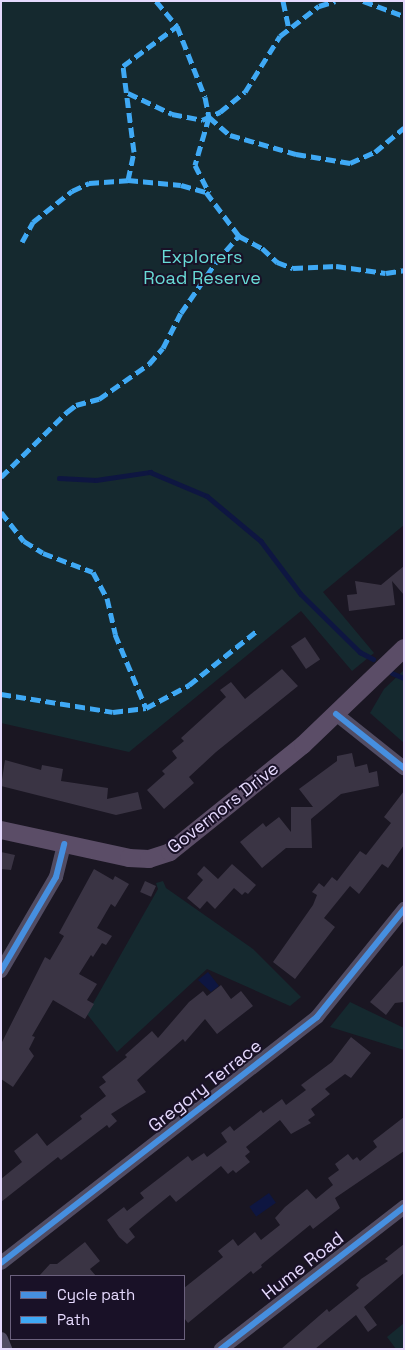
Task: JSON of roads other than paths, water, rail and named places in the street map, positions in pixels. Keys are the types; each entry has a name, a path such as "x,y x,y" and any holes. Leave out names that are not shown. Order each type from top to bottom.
{"main road":[{"name":"Governors Drive","path":"1,830 134,859 154,858 170,852 336,714 404,648"}],"street":[{"path":"336,714 404,768"},
{"path":"1,971 56,877 64,844"},
{"name":"Gregory Terrace","path":"1,1263 317,1018 404,909"},
{"name":"Hume Road","path":"221,1349 404,1207"},
{"path":"1,1339 5,1349"}],"waterway":[{"path":"59,478 96,480 150,472 207,496 261,541 301,594 360,652 373,659"},
{"path":"392,673 404,678"}],"park label":[{"name":"Explorers Road Reserve","path":"202,268"}]}
